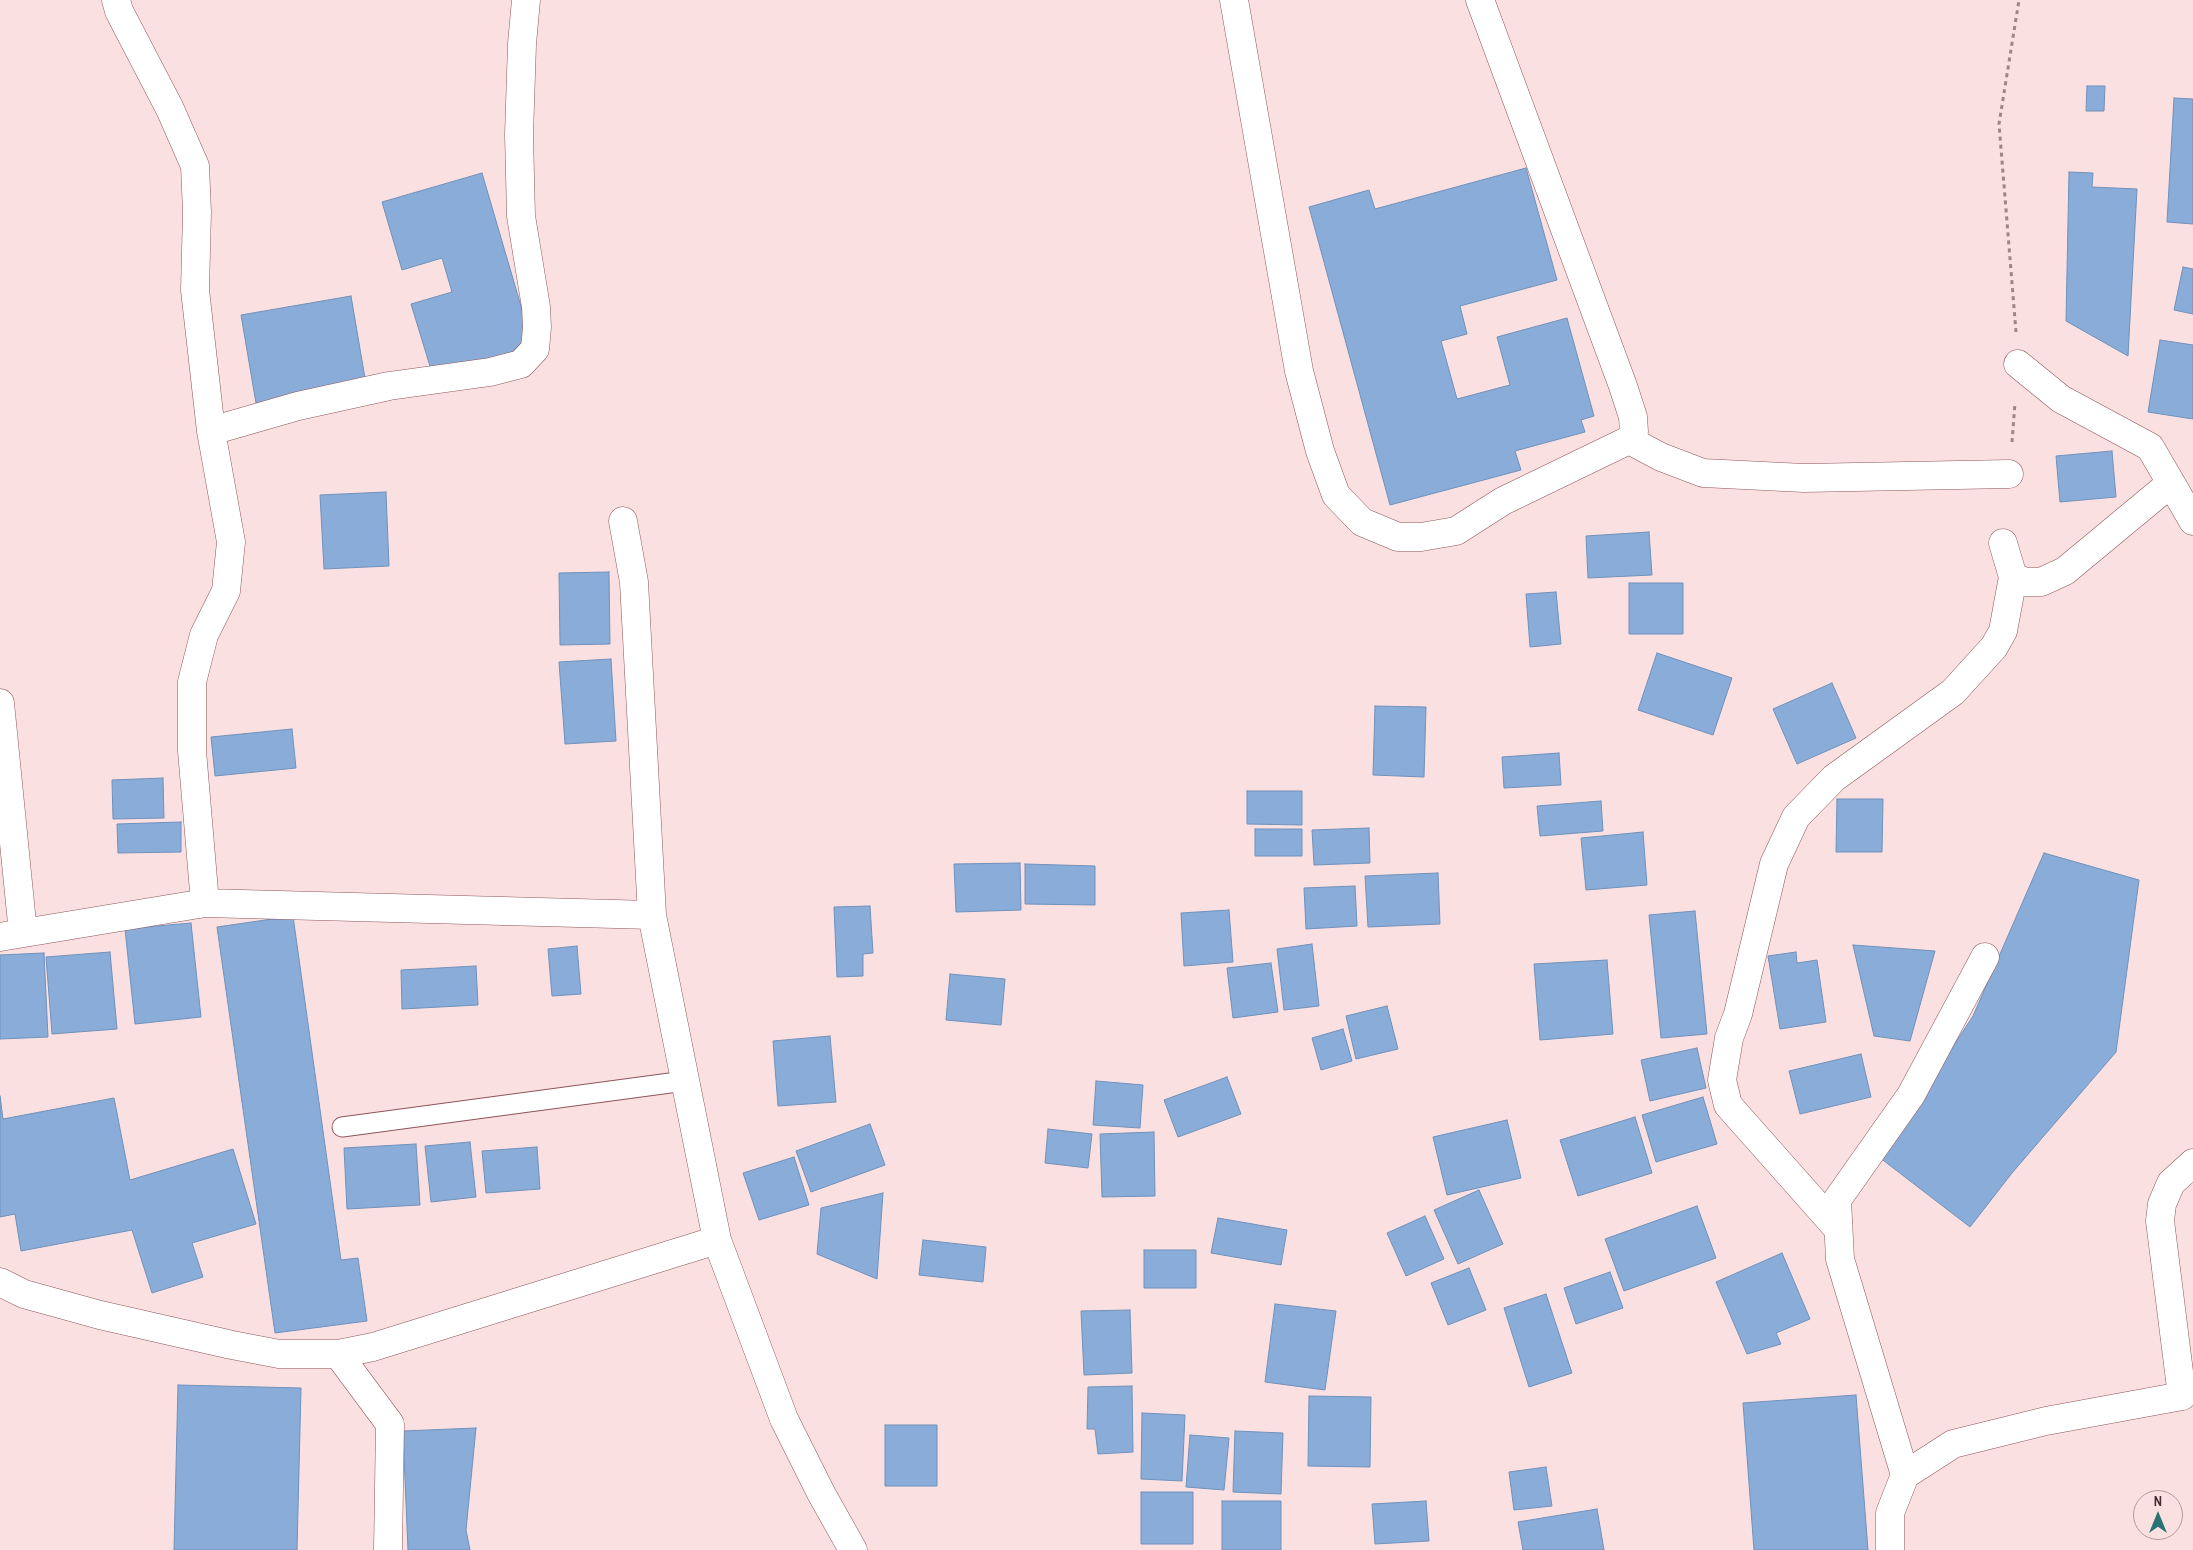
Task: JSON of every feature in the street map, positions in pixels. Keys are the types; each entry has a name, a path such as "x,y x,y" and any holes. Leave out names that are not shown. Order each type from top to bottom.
{"street":[{"path":"116,0 119,11 170,109 194,166 197,212 194,290 211,431 232,542 226,591 204,635 192,682 192,752 205,902"},
{"path":"211,431 298,406 389,386 490,372 521,364 535,349 536,307 520,216 519,135 522,44 526,0"},
{"path":"1234,0 1299,371 1320,451 1336,495 1362,522 1398,537 1421,537 1456,531 1503,501 1629,440 1634,432 1633,417 1623,386 1480,0"},
{"path":"2018,364 2061,399 2150,447 2193,521"},
{"path":"1629,440 1661,457 1703,473 1804,478 2009,474"},
{"path":"2013,577 2026,582 2041,582 2065,571 2171,483"},
{"path":"623,521 634,582 652,915 717,1240 784,1419 821,1493 853,1550"},
{"path":"1838,1229 1728,1105 1722,1080 1729,1038 1738,1014 1774,864 1796,817 1834,778 1953,692 1994,646 2004,631 2013,577 2003,543"},
{"path":"0,703 11,935 205,902 652,915"},
{"path":"1905,1475 1840,1259 1837,1200 1911,1096 1985,957"},
{"path":"1890,1550 1890,1513 1905,1475 1953,1444 2046,1421 2187,1391 2160,1221 2162,1204 2171,1183 2193,1163"},
{"path":"0,1282 24,1294 100,1315 232,1345 279,1354 338,1354 373,1347 717,1240"},
{"path":"338,1354 390,1424 388,1550"}],"lane":[{"path":"342,1127 685,1081"}],"path":[{"path":"2009,474 2018,364 1999,124 2019,0"}],"building":[{"path":"2087,86 2105,86 2104,111 2086,111"},
{"path":"2174,98 2193,99 2193,224 2167,222"},
{"path":"1526,168 1557,280 1460,306 1467,334 1441,341 1457,399 1510,385 1497,337 1567,318 1594,416 1581,420 1585,432 1515,451 1521,470 1390,505 1309,207 1369,190 1375,209"},
{"path":"2069,172 2093,173 2092,187 2137,189 2128,356 2066,321"},
{"path":"482,173 533,347 433,376 411,304 452,292 442,258 402,270 382,202"},
{"path":"2183,267 2193,269 2193,314 2174,310"},
{"path":"351,296 366,384 256,403 241,315"},
{"path":"2160,340 2193,345 2193,419 2148,412"},
{"path":"2112,451 2116,497 2060,502 2056,456"},
{"path":"386,492 389,566 324,569 320,495"},
{"path":"1649,532 1652,575 1588,578 1586,536"},
{"path":"609,572 610,644 560,645 559,573"},
{"path":"1629,583 1683,583 1683,634 1629,634"},
{"path":"1556,592 1561,644 1530,647 1526,594"},
{"path":"1657,653 1732,678 1713,735 1638,710"},
{"path":"611,659 616,741 565,744 559,662"},
{"path":"1832,683 1856,738 1797,764 1773,709"},
{"path":"1375,706 1426,707 1424,777 1373,775"},
{"path":"292,729 296,768 215,776 211,737"},
{"path":"1559,753 1561,785 1504,788 1502,757"},
{"path":"163,778 164,818 113,819 112,780"},
{"path":"1247,791 1302,791 1302,825 1247,824"},
{"path":"1837,799 1883,799 1882,852 1836,852"},
{"path":"1601,801 1603,831 1540,836 1537,806"},
{"path":"181,822 181,852 118,853 117,824"},
{"path":"1369,828 1370,863 1314,865 1312,830"},
{"path":"1255,829 1302,829 1302,856 1255,856"},
{"path":"1643,832 1647,885 1586,890 1581,838"},
{"path":"2044,853 2139,880 2116,1052 2012,1173 1970,1227 1875,1154 1918,1100 1973,1016"},
{"path":"1020,863 1021,910 956,912 954,864"},
{"path":"1025,864 1095,866 1095,905 1025,904"},
{"path":"1438,873 1440,924 1368,927 1365,876"},
{"path":"1355,886 1357,926 1306,929 1304,888"},
{"path":"870,906 873,953 863,954 863,976 837,977 834,907"},
{"path":"1229,910 1233,962 1184,966 1181,913"},
{"path":"1695,911 1707,1034 1661,1038 1649,915"},
{"path":"293,916 341,1260 358,1258 367,1321 275,1333 217,927"},
{"path":"191,923 201,1017 135,1024 125,929"},
{"path":"1312,944 1319,1006 1284,1010 1277,949"},
{"path":"1853,945 1935,951 1910,1041 1874,1036"},
{"path":"577,946 581,994 552,996 548,949"},
{"path":"110,952 117,1029 52,1034 46,957"},
{"path":"1796,952 1797,963 1817,960 1826,1022 1780,1029 1768,956"},
{"path":"44,953 48,1037 0,1039 0,955"},
{"path":"1607,960 1613,1034 1540,1040 1534,964"},
{"path":"1271,963 1278,1012 1233,1018 1227,968"},
{"path":"476,966 478,1005 402,1009 401,970"},
{"path":"950,974 1005,979 1001,1025 946,1020"},
{"path":"1387,1006 1398,1049 1356,1059 1346,1016"},
{"path":"1343,1029 1352,1061 1321,1070 1312,1038"},
{"path":"830,1036 836,1102 778,1106 773,1041"},
{"path":"1697,1048 1706,1088 1650,1101 1641,1060"},
{"path":"1861,1054 1871,1097 1800,1114 1789,1071"},
{"path":"1227,1077 1241,1114 1178,1137 1164,1100"},
{"path":"1096,1081 1143,1085 1140,1128 1093,1125"},
{"path":"0,1096 3,1119 114,1098 130,1180 233,1149 256,1224 192,1243 203,1277 152,1293 132,1230 21,1251 15,1214 0,1217"},
{"path":"1703,1097 1717,1144 1656,1162 1642,1115"},
{"path":"1635,1117 1652,1173 1578,1196 1560,1140"},
{"path":"1507,1120 1521,1178 1447,1195 1433,1137"},
{"path":"870,1124 885,1165 811,1192 796,1151"},
{"path":"1048,1129 1092,1134 1088,1168 1045,1163"},
{"path":"1154,1132 1155,1196 1102,1197 1100,1134"},
{"path":"470,1142 476,1197 431,1202 425,1146"},
{"path":"416,1144 420,1205 347,1209 344,1148"},
{"path":"537,1147 540,1189 486,1193 482,1151"},
{"path":"794,1157 809,1205 759,1220 743,1173"},
{"path":"1479,1190 1503,1244 1458,1264 1434,1210"},
{"path":"883,1193 877,1279 817,1254 821,1208"},
{"path":"1697,1206 1716,1258 1624,1291 1605,1239"},
{"path":"1425,1216 1444,1259 1406,1276 1387,1233"},
{"path":"1218,1218 1287,1230 1281,1265 1211,1253"},
{"path":"923,1240 986,1247 983,1282 919,1275"},
{"path":"1144,1250 1196,1250 1196,1288 1144,1288"},
{"path":"1782,1253 1810,1319 1776,1333 1781,1344 1747,1354 1716,1282"},
{"path":"1469,1268 1486,1310 1448,1325 1431,1283"},
{"path":"1610,1272 1623,1308 1576,1324 1564,1288"},
{"path":"1546,1294 1572,1373 1529,1387 1504,1308"},
{"path":"1275,1304 1336,1311 1325,1390 1265,1382"},
{"path":"1130,1310 1132,1373 1084,1375 1081,1311"},
{"path":"178,1385 301,1388 297,1550 174,1550"},
{"path":"1132,1386 1133,1452 1098,1454 1095,1429 1087,1429 1088,1387"},
{"path":"1856,1395 1868,1550 1754,1550 1743,1403"},
{"path":"1309,1396 1371,1397 1370,1467 1308,1466"},
{"path":"1142,1413 1185,1415 1182,1481 1141,1479"},
{"path":"885,1425 937,1425 937,1486 885,1486"},
{"path":"476,1428 466,1530 470,1550 408,1550 403,1431"},
{"path":"1235,1431 1283,1433 1281,1494 1233,1492"},
{"path":"1190,1435 1229,1438 1224,1490 1186,1487"},
{"path":"1546,1467 1552,1506 1514,1510 1509,1472"},
{"path":"1141,1492 1193,1492 1193,1544 1141,1544"},
{"path":"1222,1501 1281,1501 1281,1550 1222,1550"},
{"path":"1426,1501 1429,1541 1375,1544 1372,1504"},
{"path":"1597,1509 1604,1550 1523,1550 1518,1522"}]}
